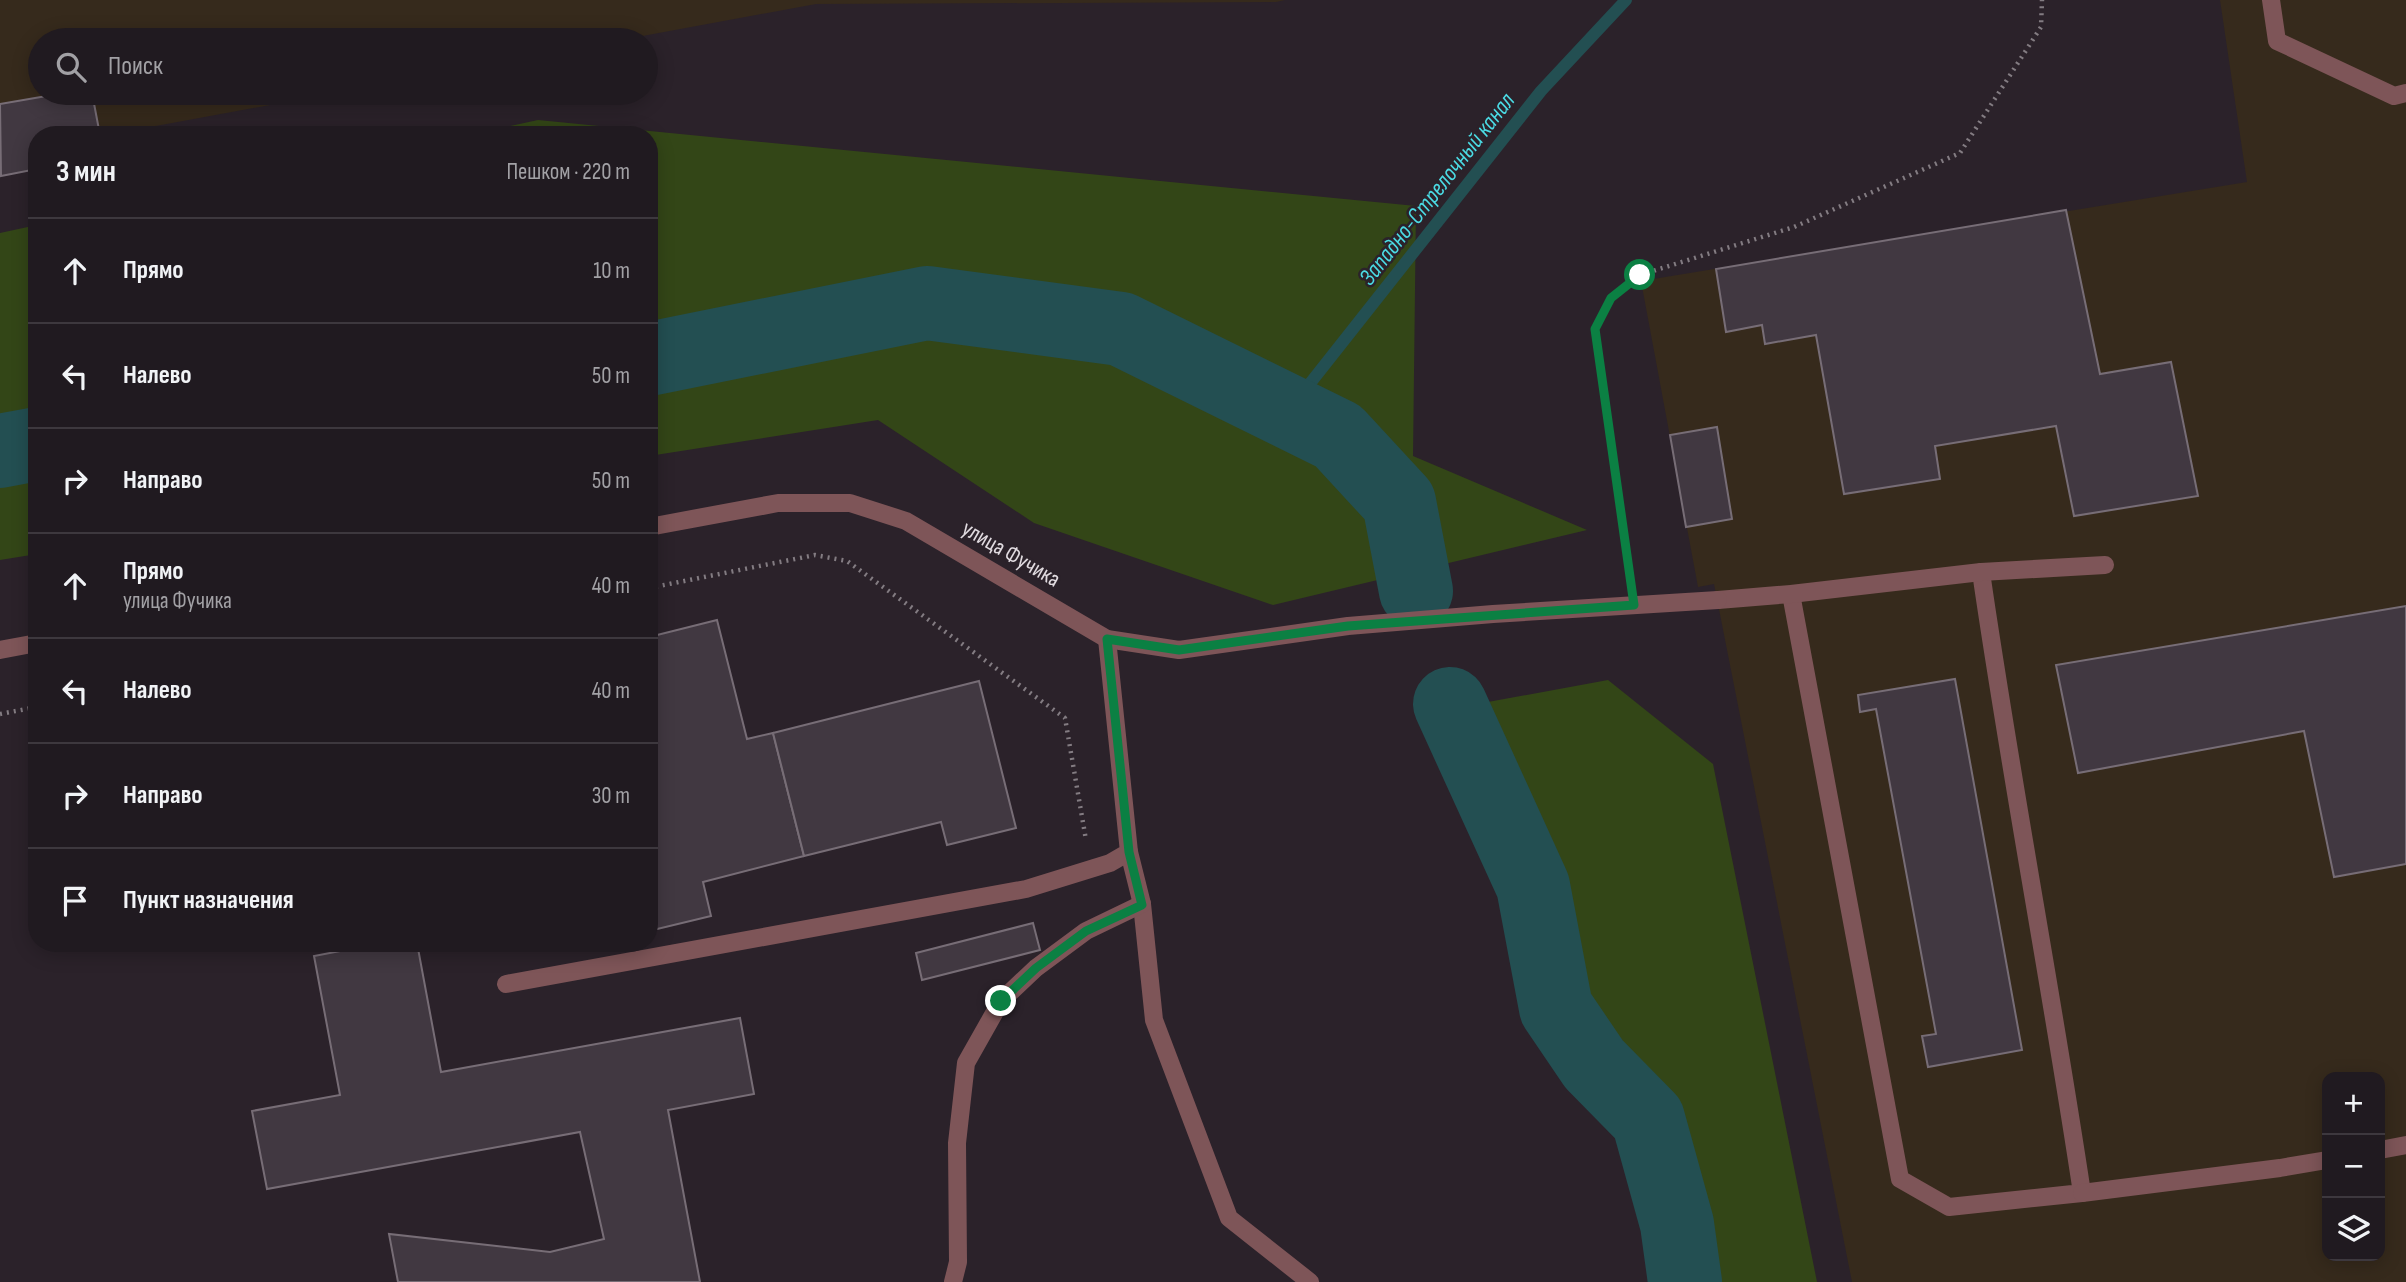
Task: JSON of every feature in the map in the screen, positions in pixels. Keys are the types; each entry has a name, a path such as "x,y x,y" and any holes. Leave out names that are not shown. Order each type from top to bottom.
{"street":[{"path":"2271,0 2277,41 2394,96 2406,93"},
{"name":"улица Фучика","path":"658,525 778,503 850,503 906,521 1107,639 1179,650 1348,626 1717,600 1981,572 2105,565"},
{"path":"1981,572 2005,736 2056,1021 2082,1193"},
{"path":"1791,594 1900,1179 1949,1206 2082,1193 2322,1161"},
{"path":"1107,639 1129,852 1142,905 1154,1020 1229,1217 1310,1282"},
{"path":"0,650 28,645"},
{"path":"506,984 1026,889 1110,863 1129,852"},
{"path":"953,1282 958,1262 957,1143 967,1063 1001,1001 1036,968 1086,931 1142,905"},
{"path":"2385,1149 2406,1145"}],"path":[{"path":"1634,605 1595,329 1611,298 1640,275 1794,227 1960,153 2041,27 2042,0"},
{"path":"658,585 815,555 847,561 859,568 1065,718 1091,868"},
{"path":"0,714 28,709"}],"shaded area":[{"path":"0,0 1285,0 816,4 658,33 658,28 28,28 28,105 270,105 156,126 28,126 28,150 0,155"},
{"path":"2220,0 2406,0 2406,1282 1852,1282 1714,584 1698,587 1641,281 2247,182"}],"green space":[{"path":"538,120 599,126 510,126"},
{"path":"658,132 1416,206 1413,456 1587,530 1273,605 1034,523 878,420 658,455"},
{"path":"28,227 28,555 0,560 0,233"},
{"path":"1608,680 1713,764 1817,1282 1702,1282 1661,1091 1585,992 1477,704"}],"building":[{"path":"28,99 28,105 94,105 98,126 28,126 28,171 1,176 0,104"},
{"path":"2066,210 2100,374 2171,362 2198,496 2074,516 2056,426 1935,446 1940,479 1844,494 1816,335 1765,344 1762,325 1726,332 1716,269"},
{"path":"1717,427 1732,519 1686,527 1670,435"},
{"path":"2406,606 2406,864 2334,877 2304,731 2078,773 2056,665"},
{"path":"717,620 747,739 773,733 804,856 703,882 711,916 658,929 658,635"},
{"path":"1955,679 2022,1050 1928,1067 1922,1036 1936,1034 1876,709 1860,712 1858,695"},
{"path":"979,681 1016,828 947,845 941,822 804,856 773,733"},
{"path":"1033,923 1040,950 922,980 916,953"},
{"path":"335,952 419,952 441,1072 740,1018 754,1094 668,1110 700,1282 398,1282 389,1234 550,1252 604,1239 580,1132 267,1189 252,1111 340,1095 314,956"}],"waterway":[{"name":"Западно-Стрелочный канал","path":"1289,410 1541,91 1626,0"},
{"path":"658,357 927,303 1121,329 1338,436 1399,502 1416,591"},
{"path":"0,451 28,446"},
{"path":"1450,704 1533,886 1556,1008 1594,1064 1648,1119 1677,1224 1685,1282"}],"route":[{"path":"1001,1001 1036,968 1086,931 1142,905 1129,852 1107,639 1179,650 1348,626 1634,605 1595,329 1611,298 1640,275"}]}
